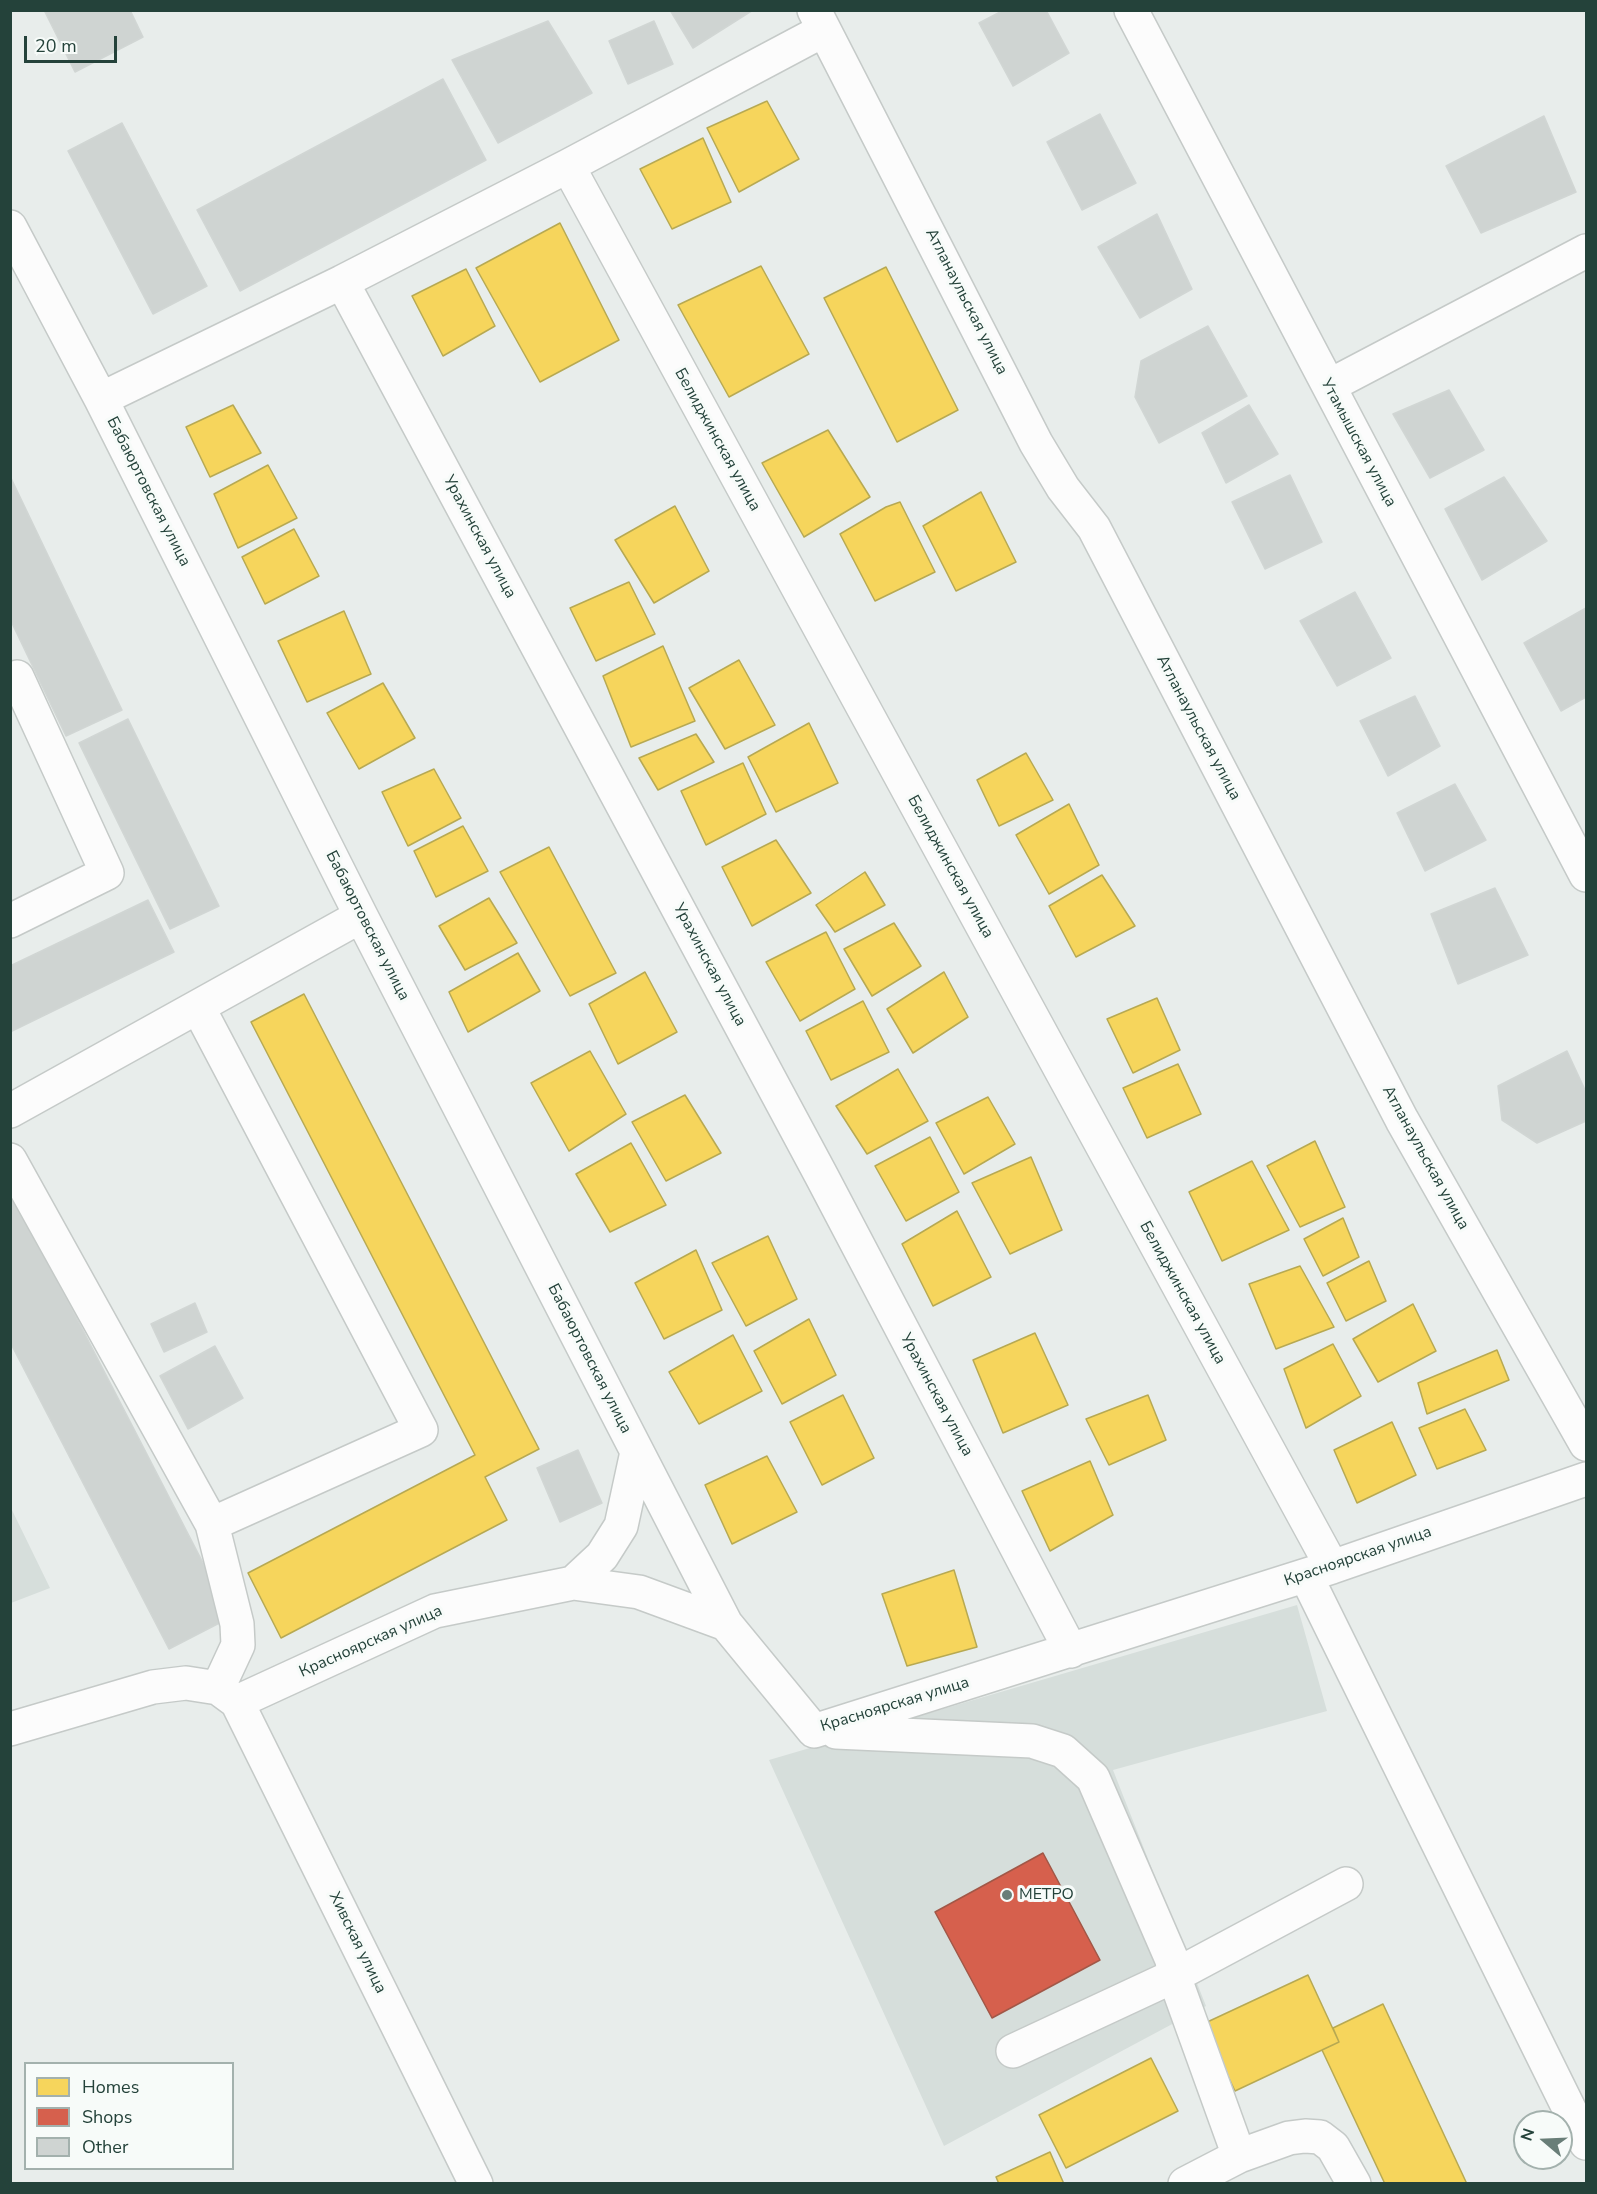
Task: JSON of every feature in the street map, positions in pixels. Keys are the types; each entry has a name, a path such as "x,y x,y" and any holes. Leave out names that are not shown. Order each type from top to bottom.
{"street":[{"name":"Утамышская улица","path":"1131,10 1587,875"},
{"path":"101,399 342,282 568,166 819,20"},
{"name":"Атланаульская улица","path":"819,20 1036,443 1064,488 1094,528 1402,1120 1587,1444"},
{"name":"Белиджинская улица","path":"568,166 1319,1571 1587,2143"},
{"name":"Бабаюртовская улица","path":"10,227 101,399 362,916 726,1624"},
{"path":"1329,386 1587,251"},
{"name":"Урахинская улица","path":"342,282 816,1164 1071,1651"},
{"path":"10,681 17,677 107,873 10,921"},
{"path":"10,1111 362,916"},
{"path":"198,1007 421,1430 212,1524"},
{"path":"10,1160 212,1524 237,1624 238,1645 228,1695 186,1683 153,1687 10,1729"},
{"path":"573,1583 602,1556 621,1526 637,1452"},
{"name":"Красноярская улица","path":"228,1695 435,1611 573,1583 639,1592 726,1624 814,1731 1319,1571 1587,1479"},
{"name":"Хивская улица","path":"228,1695 476,2184"},
{"path":"814,1731 1032,1741 1064,1751 1093,1778 1172,1960 1174,1976 1239,2156"},
{"path":"1013,2051 1174,1976 1346,1884"},
{"path":"1185,2184 1239,2156 1289,2138 1320,2137 1333,2147 1354,2184"}],"shaded area":[{"path":"10,1506 50,1588 11,1603 10,1603"},
{"path":"1297,1605 1327,1711 1113,1770 1206,2006 944,2146 769,1760"}],"building: Homes":[{"path":"767,101 799,159 739,192 707,128"},
{"path":"703,138 731,202 672,229 640,169"},
{"path":"560,223 619,340 540,382 476,268"},
{"path":"761,266 809,354 729,397 678,305"},
{"path":"886,267 958,410 897,442 824,298"},
{"path":"466,269 495,326 443,356 412,296"},
{"path":"233,405 261,453 210,477 186,427"},
{"path":"828,430 870,497 804,537 762,463"},
{"path":"268,465 297,518 238,548 214,494"},
{"path":"981,492 1016,562 956,591 923,526"},
{"path":"900,502 935,572 875,601 840,534 886,507"},
{"path":"675,506 709,571 654,603 615,540"},
{"path":"294,529 319,576 265,604 242,557"},
{"path":"629,582 655,634 596,661 570,608"},
{"path":"344,611 371,674 307,702 278,641"},
{"path":"663,646 695,721 631,747 603,676"},
{"path":"739,660 775,725 725,749 689,688"},
{"path":"383,683 415,738 359,769 327,713"},
{"path":"809,723 838,783 776,812 748,757"},
{"path":"696,734 714,762 658,790 639,758"},
{"path":"1026,753 1053,800 999,826 977,780"},
{"path":"743,763 766,814 706,845 681,791"},
{"path":"434,769 461,818 408,846 382,792"},
{"path":"1069,804 1099,865 1049,894 1016,835"},
{"path":"463,826 488,871 436,897 414,851"},
{"path":"776,840 811,893 752,926 722,867"},
{"path":"549,847 616,973 570,996 500,872"},
{"path":"865,872 885,905 835,932 816,905"},
{"path":"1102,875 1135,926 1076,957 1049,906"},
{"path":"489,898 517,943 465,970 439,926"},
{"path":"894,923 921,966 872,996 844,949"},
{"path":"826,932 855,989 800,1021 766,962"},
{"path":"518,953 540,991 468,1032 449,992"},
{"path":"645,972 677,1032 618,1064 589,1004"},
{"path":"944,972 968,1017 913,1053 887,1009"},
{"path":"304,994 539,1449 485,1477 507,1520 281,1638 248,1573 475,1455 251,1022"},
{"path":"1157,998 1180,1050 1133,1073 1107,1019"},
{"path":"863,1001 889,1052 831,1080 806,1031"},
{"path":"590,1051 626,1114 569,1151 531,1083"},
{"path":"1178,1064 1201,1114 1147,1138 1123,1088"},
{"path":"898,1069 928,1121 867,1154 836,1106"},
{"path":"685,1095 721,1153 666,1181 632,1122"},
{"path":"988,1097 1015,1144 964,1174 936,1123"},
{"path":"930,1137 959,1192 906,1221 875,1166"},
{"path":"1315,1141 1345,1207 1300,1227 1267,1166"},
{"path":"631,1143 666,1205 610,1232 576,1174"},
{"path":"1031,1157 1062,1230 1010,1254 972,1183"},
{"path":"1252,1161 1289,1230 1222,1261 1189,1192"},
{"path":"957,1211 991,1277 933,1306 902,1244"},
{"path":"1343,1218 1359,1257 1323,1276 1304,1239"},
{"path":"768,1236 797,1299 746,1326 712,1263"},
{"path":"696,1250 722,1310 664,1339 635,1283"},
{"path":"1369,1261 1386,1301 1346,1321 1327,1283"},
{"path":"1300,1266 1334,1327 1276,1349 1249,1284"},
{"path":"1413,1304 1436,1351 1378,1382 1353,1339"},
{"path":"809,1319 836,1375 782,1404 754,1351"},
{"path":"1035,1333 1068,1405 1003,1433 973,1360"},
{"path":"733,1335 762,1391 699,1424 669,1372"},
{"path":"1333,1344 1361,1396 1306,1428 1284,1369"},
{"path":"1497,1350 1509,1380 1427,1414 1418,1383"},
{"path":"843,1395 874,1458 822,1485 790,1422"},
{"path":"1148,1395 1166,1440 1109,1465 1086,1419"},
{"path":"1465,1409 1486,1450 1437,1469 1419,1428"},
{"path":"1392,1422 1416,1475 1357,1503 1334,1450"},
{"path":"767,1456 797,1512 732,1544 705,1485"},
{"path":"1090,1461 1113,1515 1050,1551 1022,1491"},
{"path":"954,1570 977,1647 907,1666 882,1594"},
{"path":"1308,1975 1339,2042 1235,2091 1203,2024"},
{"path":"1383,2004 1467,2184 1385,2184 1322,2050 1339,2042 1333,2028"},
{"path":"1151,2058 1178,2111 1066,2168 1039,2115"},
{"path":"1050,2152 1064,2184 999,2184 996,2177"}],"building: Shops":[{"path":"1043,1853 1100,1960 992,2018 935,1912"}],"building: Other":[{"path":"44,10 130,10 143,37 75,72"},
{"path":"670,10 753,10 693,48"},
{"path":"1004,10 1046,10 1069,53 1013,86 979,23"},
{"path":"548,21 592,93 498,143 452,60"},
{"path":"654,21 673,64 628,84 609,41"},
{"path":"443,79 486,160 240,291 197,210"},
{"path":"1100,114 1136,183 1082,210 1047,142"},
{"path":"1544,116 1576,192 1481,233 1446,166"},
{"path":"122,123 207,286 153,314 68,151"},
{"path":"1157,214 1192,289 1140,318 1098,247"},
{"path":"1208,326 1247,396 1159,443 1135,397 1141,361"},
{"path":"1449,390 1484,450 1430,478 1393,414"},
{"path":"1249,405 1278,454 1226,483 1202,433"},
{"path":"1290,475 1322,542 1265,569 1232,502"},
{"path":"10,476 122,710 66,736 10,619"},
{"path":"1504,477 1547,541 1482,580 1445,509"},
{"path":"1355,592 1391,658 1337,686 1300,621"},
{"path":"1586,608 1586,697 1561,711 1524,643"},
{"path":"1415,696 1440,746 1388,776 1360,721"},
{"path":"128,719 219,906 170,929 79,743"},
{"path":"1455,784 1486,840 1425,871 1397,813"},
{"path":"1495,888 1528,955 1458,984 1431,914"},
{"path":"148,900 174,952 10,1032 10,966"},
{"path":"1567,1051 1586,1092 1586,1121 1537,1143 1502,1120 1498,1086"},
{"path":"10,1189 231,1617 169,1649 10,1342"},
{"path":"195,1303 207,1332 164,1352 151,1324"},
{"path":"215,1346 243,1398 188,1429 160,1376"},
{"path":"578,1450 602,1503 560,1522 537,1468"}],"place":[{"name":"МЕТРО","path":"1007,1895"}]}
